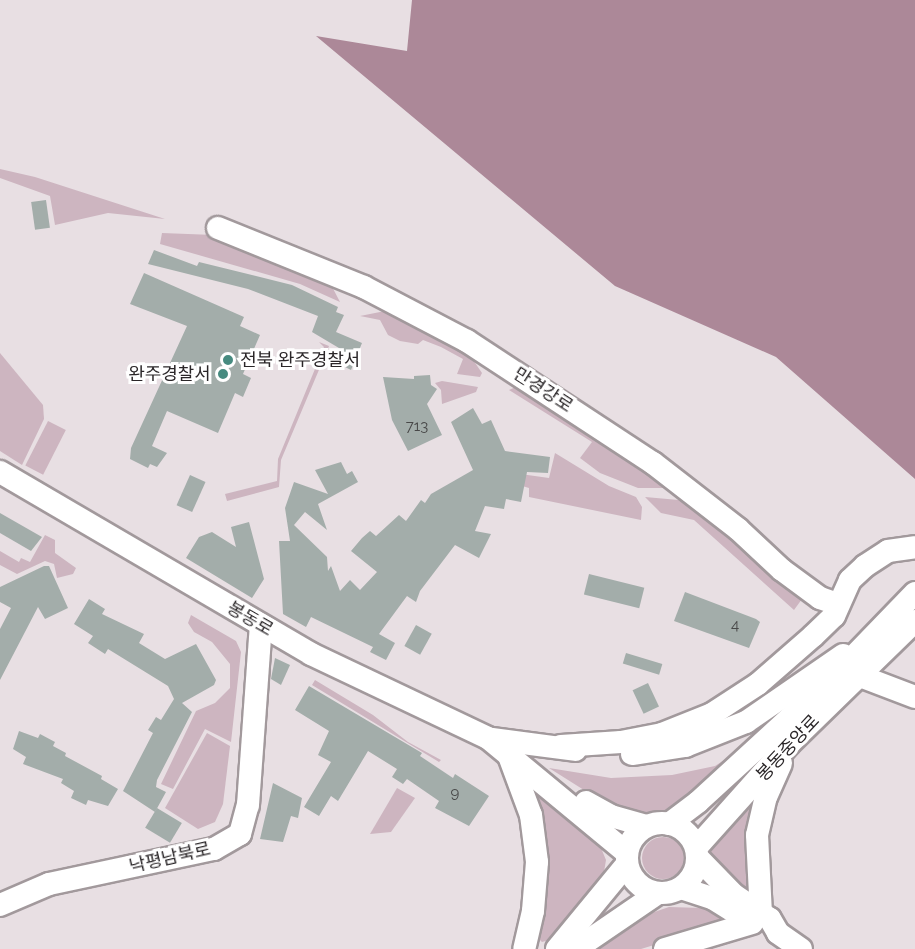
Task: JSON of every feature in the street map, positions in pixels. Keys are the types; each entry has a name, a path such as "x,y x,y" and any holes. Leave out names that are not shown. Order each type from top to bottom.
{"street":[{"name":"만경강로","path":"218,228 364,287 467,341 653,463 714,510 782,570 835,610"},
{"name":"봉동로","path":"0,472 311,654 488,738 507,752 627,858"},
{"path":"561,746 621,742 676,730 712,714 758,684 835,610 850,580 865,566 888,551 915,547"},
{"path":"758,684 858,655 915,593"},
{"path":"835,610 858,655 915,697"},
{"path":"488,738 561,746 619,756 685,746 746,722 915,621"},
{"name":"낙평남북로","path":"0,905 49,884 214,849 240,834 248,805 261,626"},
{"name":"봉동중앙로","path":"681,888 689,880 696,853 789,744 858,655"},
{"name":"봉동중앙로","path":"557,949 627,858 638,833 658,825 698,802 858,655"},
{"path":"756,918 760,818 789,744"},
{"path":"507,752 531,815 537,862 533,911 525,949"},
{"name":"봉동로","path":"507,752 530,758 601,811 658,825"},
{"path":"658,825 681,828 696,853 756,918 801,949"},
{"path":"627,858 638,884 658,893"},
{"path":"576,949 658,893 681,888 712,898 756,918"},
{"path":"665,949 756,918"}],"shaded area":[{"path":"412,0 915,0 915,479 776,357 615,286 316,36 407,51"},
{"path":"0,169 35,177 165,219 108,213 55,225 50,196 0,178"},
{"path":"162,233 214,235 327,277 340,302 300,284 160,244"},
{"path":"385,311 467,351 482,373 480,377 457,374 463,359 441,347 423,340 418,344 400,341 388,335 380,320 360,316"},
{"path":"319,342 329,346 281,460 279,487 227,501 225,494 277,481 278,459 324,347"},
{"path":"0,353 43,405 44,419 22,465 0,451"},
{"path":"442,381 478,387 476,392 442,404 441,390 435,383"},
{"path":"520,385 673,488 638,488 600,473 580,458 592,442 509,390"},
{"path":"48,421 66,430 43,475 25,466"},
{"path":"555,453 609,486 636,497 642,507 641,520 529,497 529,488 512,483 499,471 549,478"},
{"path":"645,497 690,501 800,592 802,599 794,610 694,520 661,513"},
{"path":"45,535 55,540 55,553 76,568 73,574 57,578 54,564 45,561 17,574 0,565 0,551 19,562 21,558 30,562"},
{"path":"191,615 236,641 241,652 231,742 205,729 173,789 161,784 196,711 215,703 230,688 230,664 212,642 194,632 188,623"},
{"path":"315,680 373,715 408,742 441,760 439,762 312,685"},
{"path":"207,733 230,746 223,804 215,822 198,829 165,808"},
{"path":"758,738 719,774 673,807 654,815 622,814 549,768 611,778 672,775 715,766"},
{"path":"397,788 415,798 391,832 370,834"},
{"path":"538,796 601,848 606,860 603,878 549,940 542,942 539,939 547,896 548,863"},
{"path":"751,804 756,810 746,846 753,891 750,897 706,851"},
{"path":"663,837 678,843 684,858 678,873 663,879 648,873 642,858 648,843"},
{"path":"669,907 702,908 729,922 641,949 597,949 631,920"}],"building":[{"path":"46,200 50,228 35,230 31,202"},
{"path":"154,250 197,266 199,262 292,285 338,307 336,312 344,315 336,332 362,343 351,370 339,364 344,351 312,332 318,316 248,289 148,264"},
{"path":"144,273 244,317 240,326 260,335 243,374 251,378 243,397 235,393 218,433 167,411 152,446 167,453 157,467 150,464 148,468 130,459 131,448 187,326 130,304"},
{"path":"430,375 431,385 437,389 427,404 442,435 408,451 392,420 383,377 414,379 414,376"},
{"path":"473,408 482,424 491,420 505,451 550,457 548,473 527,472 521,502 506,499 504,509 485,506 475,531 491,534 479,558 455,545 420,591 416,602 407,596 379,634 395,643 386,660 370,652 373,647 311,617 306,627 283,614 279,541 290,541 285,508 294,482 328,494 315,470 341,462 347,474 352,471 358,482 318,504 327,530 305,512 294,525 327,557 328,571 331,566 340,591 350,580 360,590 377,572 351,551 362,538 370,531 376,536 399,515 406,521 421,500 425,503 431,494 473,470 451,422"},
{"path":"190,475 206,482 192,512 177,505"},
{"path":"0,513 42,537 31,551 0,533"},
{"path":"249,522 264,579 252,598 186,558 199,537 212,532 236,547 231,527"},
{"path":"44,566 49,566 68,608 45,619 38,607 0,680 0,629 11,608 0,602 0,587"},
{"path":"589,574 644,588 639,608 584,594"},
{"path":"685,592 760,622 749,648 674,621"},
{"path":"89,599 105,609 102,614 144,634 139,643 165,659 196,644 216,680 214,685 182,703 192,712 157,780 156,787 166,792 155,812 123,791 153,733 148,730 156,717 161,720 174,699 168,686 108,649 105,654 88,643 93,636 74,624"},
{"path":"416,625 432,634 420,655 404,646"},
{"path":"626,653 662,664 659,675 623,664"},
{"path":"275,658 290,665 281,685 271,679"},
{"path":"648,683 659,707 644,714 633,690"},
{"path":"309,686 422,753 420,756 453,778 455,774 489,796 469,826 435,808 439,801 407,779 403,784 392,777 397,769 368,751 338,801 331,796 319,816 304,807 331,762 318,755 329,731 295,710"},
{"path":"19,731 38,738 40,734 55,742 53,746 66,753 65,756 102,776 101,779 118,789 108,806 88,800 86,805 71,798 74,791 61,783 63,779 23,764 26,757 13,749"},
{"path":"273,783 302,798 298,818 291,816 283,842 260,839"},
{"path":"157,808 182,823 170,843 145,828"}],"place":[{"name":"전북 완주경찰서","path":"228,360"},
{"name":"완주경찰서","path":"223,374"}]}
